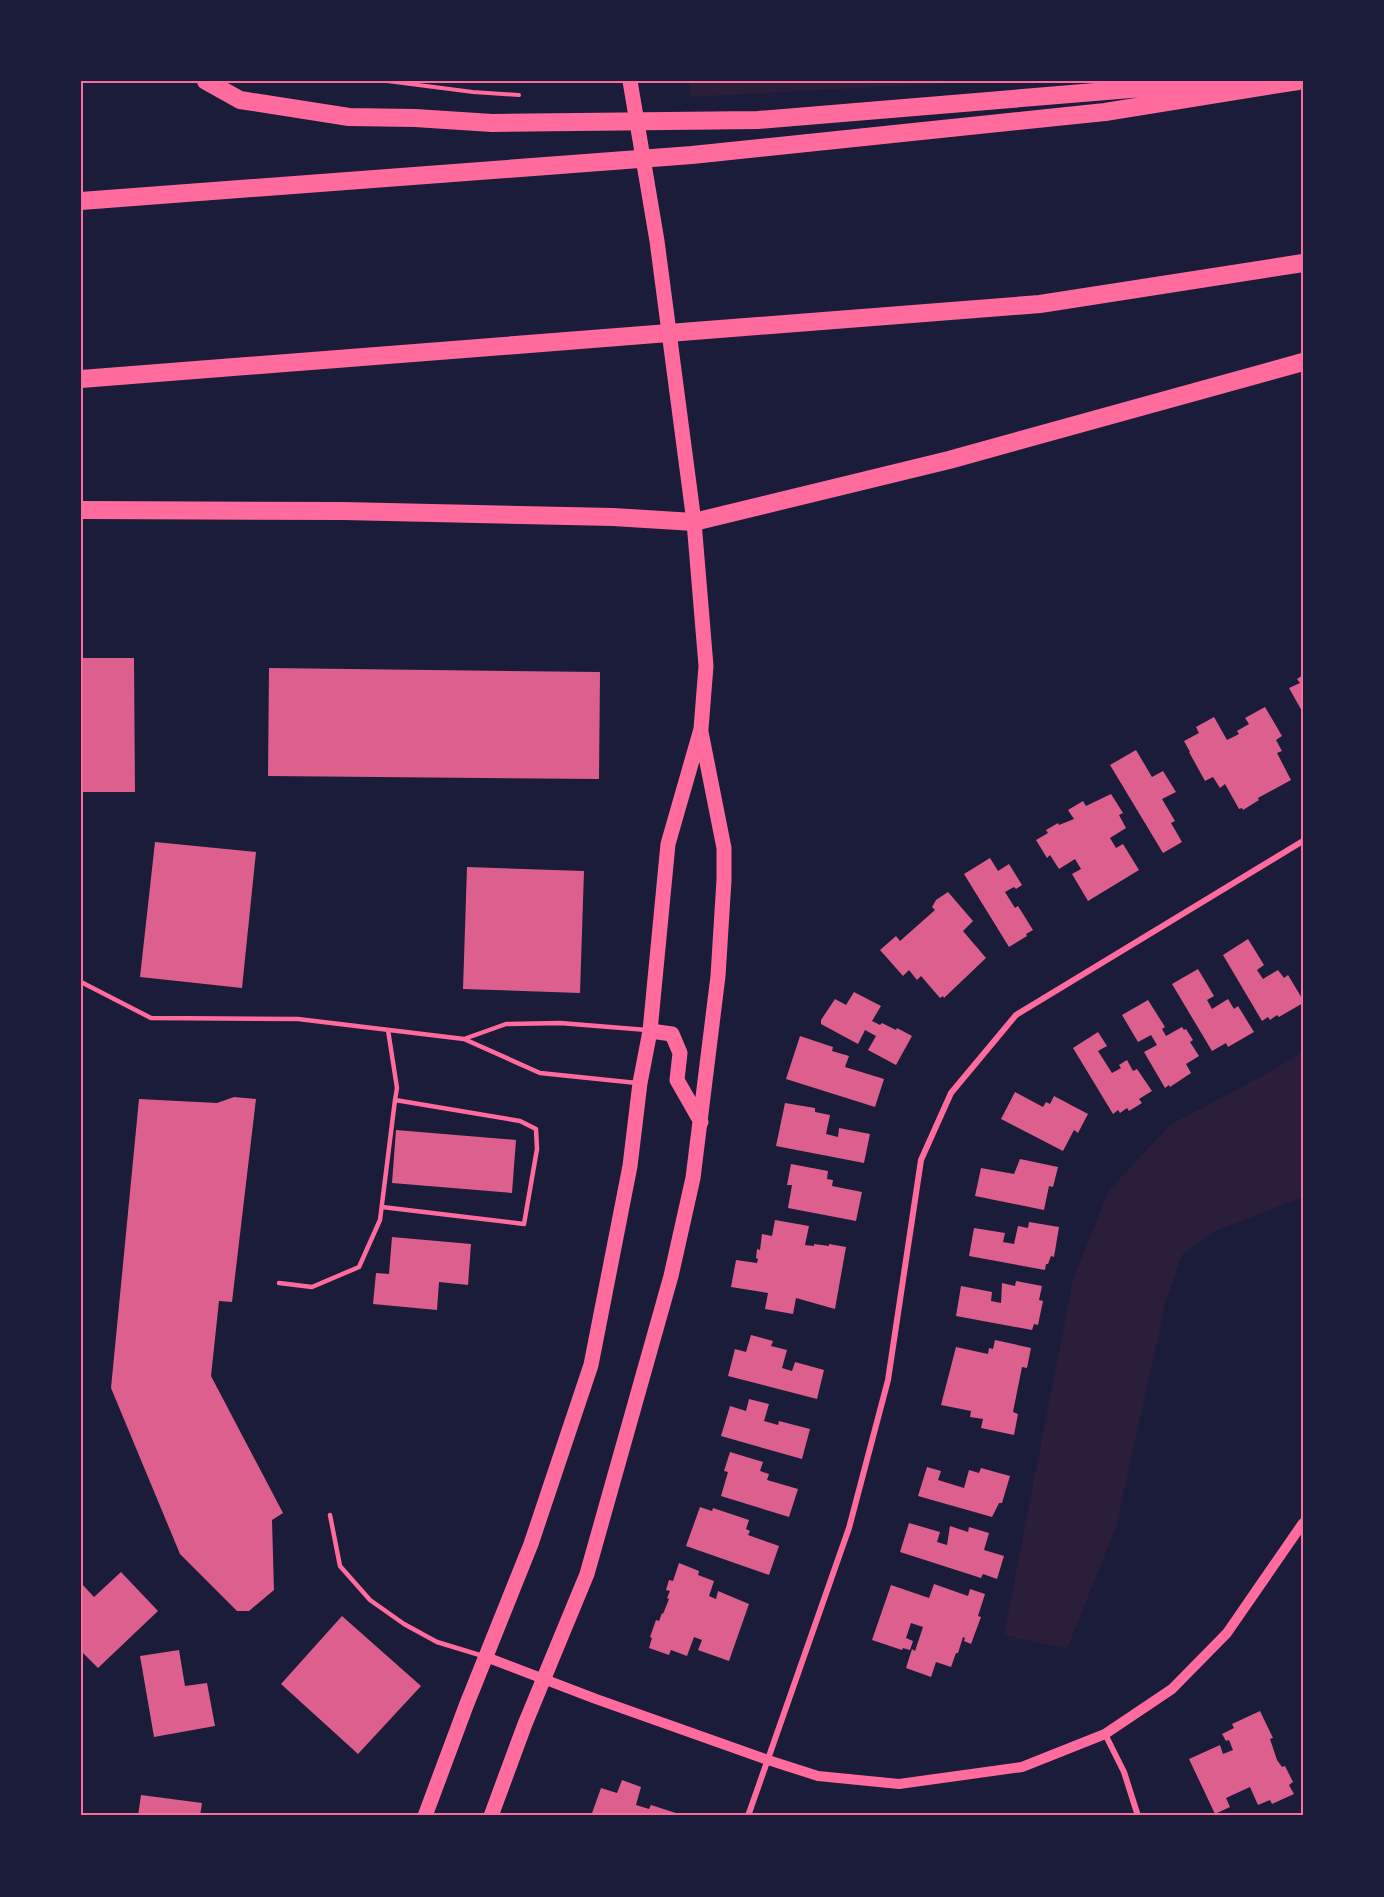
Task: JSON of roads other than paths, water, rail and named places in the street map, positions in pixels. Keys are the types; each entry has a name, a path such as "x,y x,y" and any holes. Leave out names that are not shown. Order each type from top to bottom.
{"highway":[{"path":"206,81 240,100 349,117 504,123 758,120 1228,81"},
{"path":"81,201 692,155 1106,112 1298,81"},
{"path":"81,380 1040,304 1303,263"},
{"path":"81,510 355,511 613,517 694,522 950,460 1303,362"}],"main road":[{"path":"425,1816 531,1544 591,1365 630,1166 640,1083 650,1031 668,844 701,729 706,666 694,522 657,241 630,81"},
{"path":"491,1816 543,1680 587,1574 671,1276 693,1178 718,976 724,869 724,848 701,729"},
{"path":"650,1031 672,1034 680,1053 677,1080 701,1122"}],"street":[{"path":"748,1816 849,1528 888,1380 921,1160 951,1093 1016,1015 1303,841"},
{"path":"486,1657 543,1680 818,1776 899,1784 1022,1767 1105,1734 1172,1689 1227,1633 1303,1523"},
{"path":"1105,1734 1124,1772 1138,1816"}],"lane":[{"path":"81,982 151,1018 298,1019 464,1040 540,1073 588,1080 640,1083"},
{"path":"464,1040 506,1023 560,1023 650,1031"},
{"path":"279,1283 312,1287 359,1267 380,1220 397,1088 388,1030"},
{"path":"382,1207 524,1224 537,1149 536,1129 520,1121 395,1100"},
{"path":"330,1515 340,1566 370,1600 437,1642 486,1657"}]}
